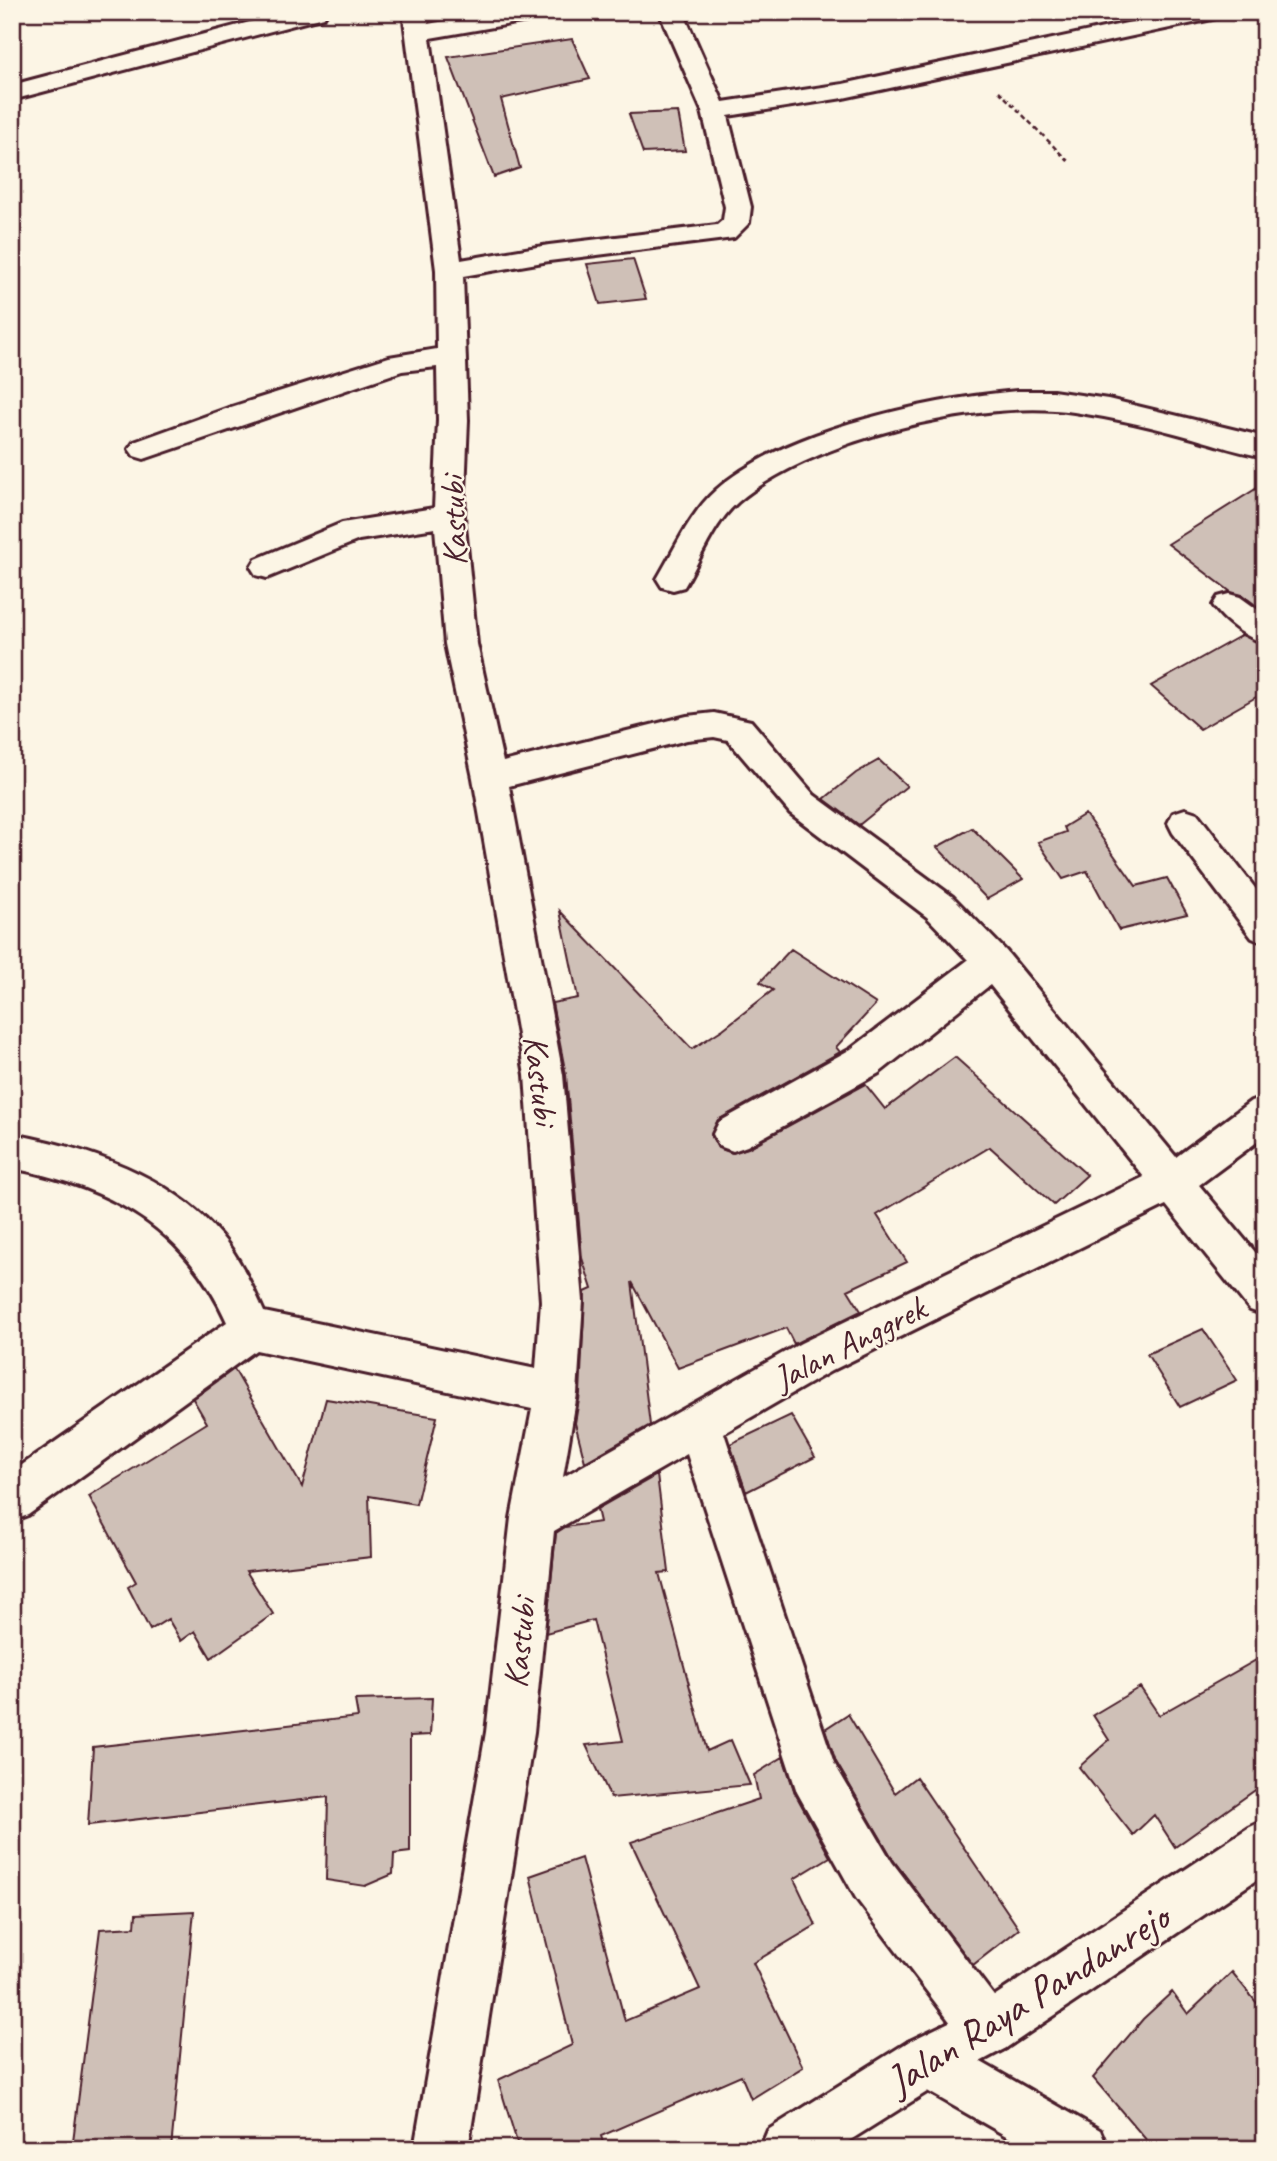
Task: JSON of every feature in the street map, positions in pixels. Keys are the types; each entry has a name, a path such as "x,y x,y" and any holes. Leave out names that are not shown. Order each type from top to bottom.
{"street":[{"path":"12,93 316,12"},
{"path":"417,23 539,12"},
{"path":"449,270 550,253 725,232 736,223 738,207 714,111 671,12"},
{"path":"714,111 843,91 1212,12"},
{"name":"Kastubi","path":"417,23 449,270 453,421 449,516 461,644 490,778 544,1075 562,1301 556,1394 533,1518 510,1732 441,2149"},
{"path":"144,449 240,414 399,363 450,356"},
{"path":"673,579 700,533 726,497 756,475 852,433 993,400 1053,400 1146,416 1264,448"},
{"path":"267,567 353,530 449,516"},
{"path":"1229,605 1265,632"},
{"path":"490,778 687,728 714,725 730,727 747,736 802,804 940,907 993,962 1265,1296"},
{"path":"1185,822 1265,928"},
{"path":"733,1134 865,1061 993,962"},
{"name":"Jalan Anggrek","path":"533,1518 816,1357 1173,1182 1265,1113"},
{"path":"12,1151 37,1155 114,1181 148,1199 184,1225 224,1273 251,1329"},
{"path":"12,1499 251,1329 556,1394"},
{"path":"699,1424 814,1775 874,1880 988,2029"},
{"name":"Jalan Raya Pandanrejo","path":"787,2149 927,2061 988,2029 1265,1845"},
{"path":"927,2061 1081,2149"}],"path":[{"path":"972,64 1069,162"}],"building":[{"path":"572,39 590,79 501,99 520,168 494,177 448,57"},
{"path":"678,112 685,151 643,153 629,114"},
{"path":"633,259 646,299 600,304 587,264"},
{"path":"1265,483 1265,612 1242,595 1231,592 1168,544"},
{"path":"1242,635 1265,645 1265,692 1200,729 1151,686"},
{"path":"879,760 907,786 859,825 824,799 856,773"},
{"path":"1085,814 1136,886 1167,878 1187,914 1119,930 1087,871 1063,879 1038,842 1066,832 1064,827"},
{"path":"972,828 1023,879 987,899 937,847"},
{"path":"560,911 692,1049 773,990 760,982 791,949 876,1004 836,1047 840,1052 718,1120 711,1135 718,1148 732,1153 748,1148 865,1084 885,1109 955,1057 1087,1175 1054,1205 990,1147 877,1215 907,1262 848,1290 861,1311 794,1344 786,1328 678,1368 632,1282 650,1425 585,1462 575,1423 580,1394 585,1292 592,1289 582,1258 566,1075 552,1003 578,998"},
{"path":"1203,1329 1237,1380 1180,1407 1147,1354"},
{"path":"234,1369 302,1487 326,1399 437,1417 416,1504 369,1496 371,1557 246,1571 273,1614 211,1658 195,1631 181,1641 168,1619 150,1630 128,1587 136,1582 89,1496 207,1423 193,1399"},
{"path":"791,1415 815,1457 746,1492 730,1444"},
{"path":"657,1475 669,1572 659,1573 707,1751 731,1740 750,1785 611,1798 586,1745 623,1741 593,1620 546,1633 556,1533 565,1527 600,1522 597,1509"},
{"path":"1265,1655 1265,1783 1175,1847 1154,1815 1133,1835 1079,1767 1109,1740 1093,1715 1140,1687 1159,1715"},
{"path":"432,1698 430,1735 410,1736 410,1852 394,1854 393,1874 365,1886 326,1880 328,1797 88,1825 93,1747 358,1717 355,1700"},
{"path":"848,1714 895,1793 916,1777 1019,1929 973,1965 894,1861 836,1762 825,1729"},
{"path":"783,1757 795,1793 830,1857 794,1879 816,1925 753,1963 803,2067 751,2099 741,2075 601,2136 605,2149 519,2149 498,2080 572,2045 530,1876 581,1858 625,2021 700,1989 631,1842 759,1799 754,1775"},
{"path":"194,1911 171,2149 72,2149 100,1929 135,1927 136,1914"},
{"path":"1232,1972 1265,2013 1265,2149 1154,2149 1093,2078 1143,2019 1172,1992 1188,2014"}]}
